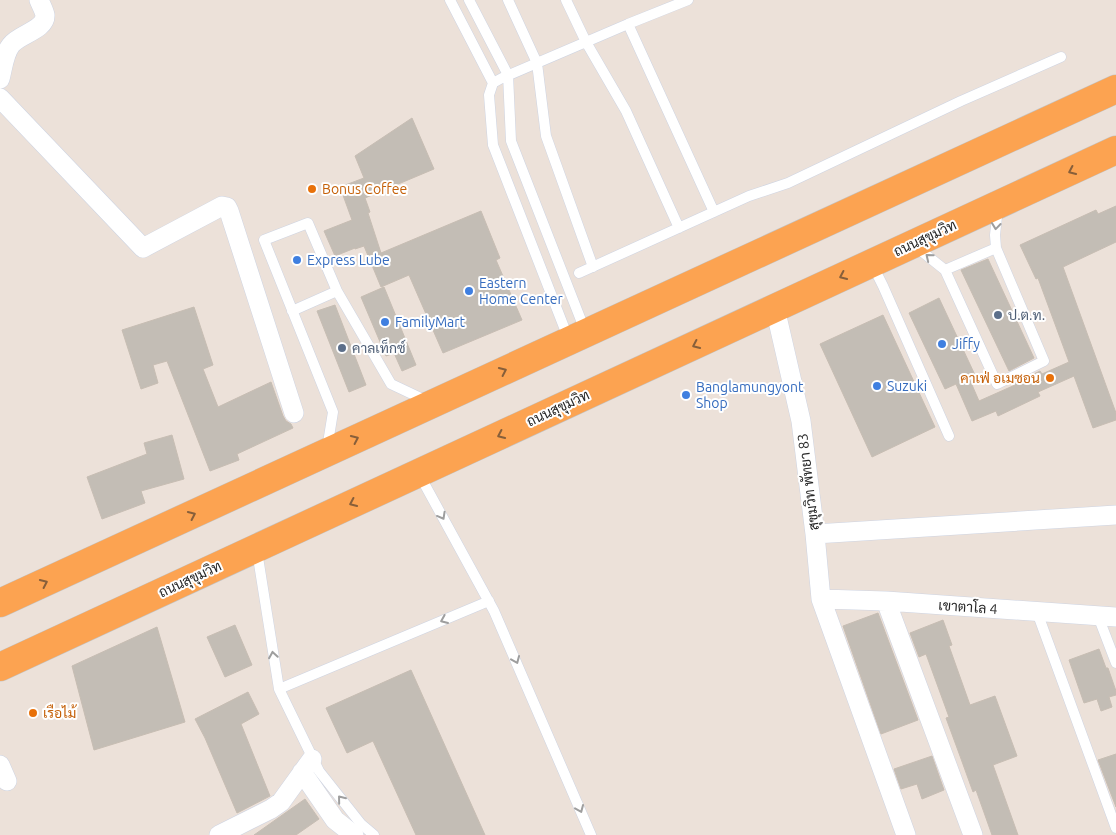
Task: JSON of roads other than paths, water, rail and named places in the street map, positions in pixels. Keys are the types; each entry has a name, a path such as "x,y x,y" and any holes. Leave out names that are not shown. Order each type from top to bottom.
{"highway":[{"path":"0,603 1116,89"},
{"name":"ถนนสุขุมวิท","path":"0,667 1116,150"}],"street":[{"path":"0,79 5,56 10,46 16,39 41,26 44,21 45,14 39,0"},
{"path":"0,98 143,248 222,206 227,207 294,413"},
{"name":"สุขุมวิท พัทยา 83","path":"776,308 801,421 821,598 906,835"},
{"path":"815,534 1116,515"},
{"name":"เขาตาโล 4","path":"821,598 1107,617"},
{"path":"886,601 974,835"},
{"path":"219,835 281,802 307,765 335,820 354,835"}],"lane":[{"path":"450,0 493,84"},
{"path":"469,0 508,76 511,141 578,337"},
{"path":"508,0 537,63 546,136 593,267"},
{"path":"566,0 586,42 626,111 679,228"},
{"path":"578,337 493,145 489,95 493,84 508,76 688,0"},
{"path":"628,24 714,212"},
{"path":"579,273 749,196 788,183 952,105 1061,57"},
{"path":"913,244 945,270 997,384 1044,361 996,248 998,204"},
{"path":"326,453 332,412 264,240 308,223 337,292 391,384 432,404"},
{"path":"945,270 996,248"},
{"path":"871,263 949,436"},
{"path":"292,311 337,292"},
{"path":"419,473 494,610 591,835"},
{"path":"256,548 278,689 307,765 319,771 361,824 374,835"},
{"path":"278,689 489,601"},
{"path":"1037,612 1116,828"},
{"path":"1107,617 1116,663"}],"place":[{"name":"Bonus Coffee","path":"312,189"},
{"name":"Express Lube","path":"297,260"},
{"name":"Eastern Home Center","path":"469,291"},
{"name":"ป.ต.ท.","path":"998,315"},
{"name":"FamilyMart","path":"385,322"},
{"name":"Jiffy","path":"942,344"},
{"name":"คาลเท็กซ์","path":"342,348"},
{"name":"คาเฟ่ อเมซอน","path":"1050,378"},
{"name":"Suzuki","path":"877,386"},
{"name":"Banglamungyont Shop","path":"686,395"},
{"name":"เรือไม้","path":"33,713"}]}
